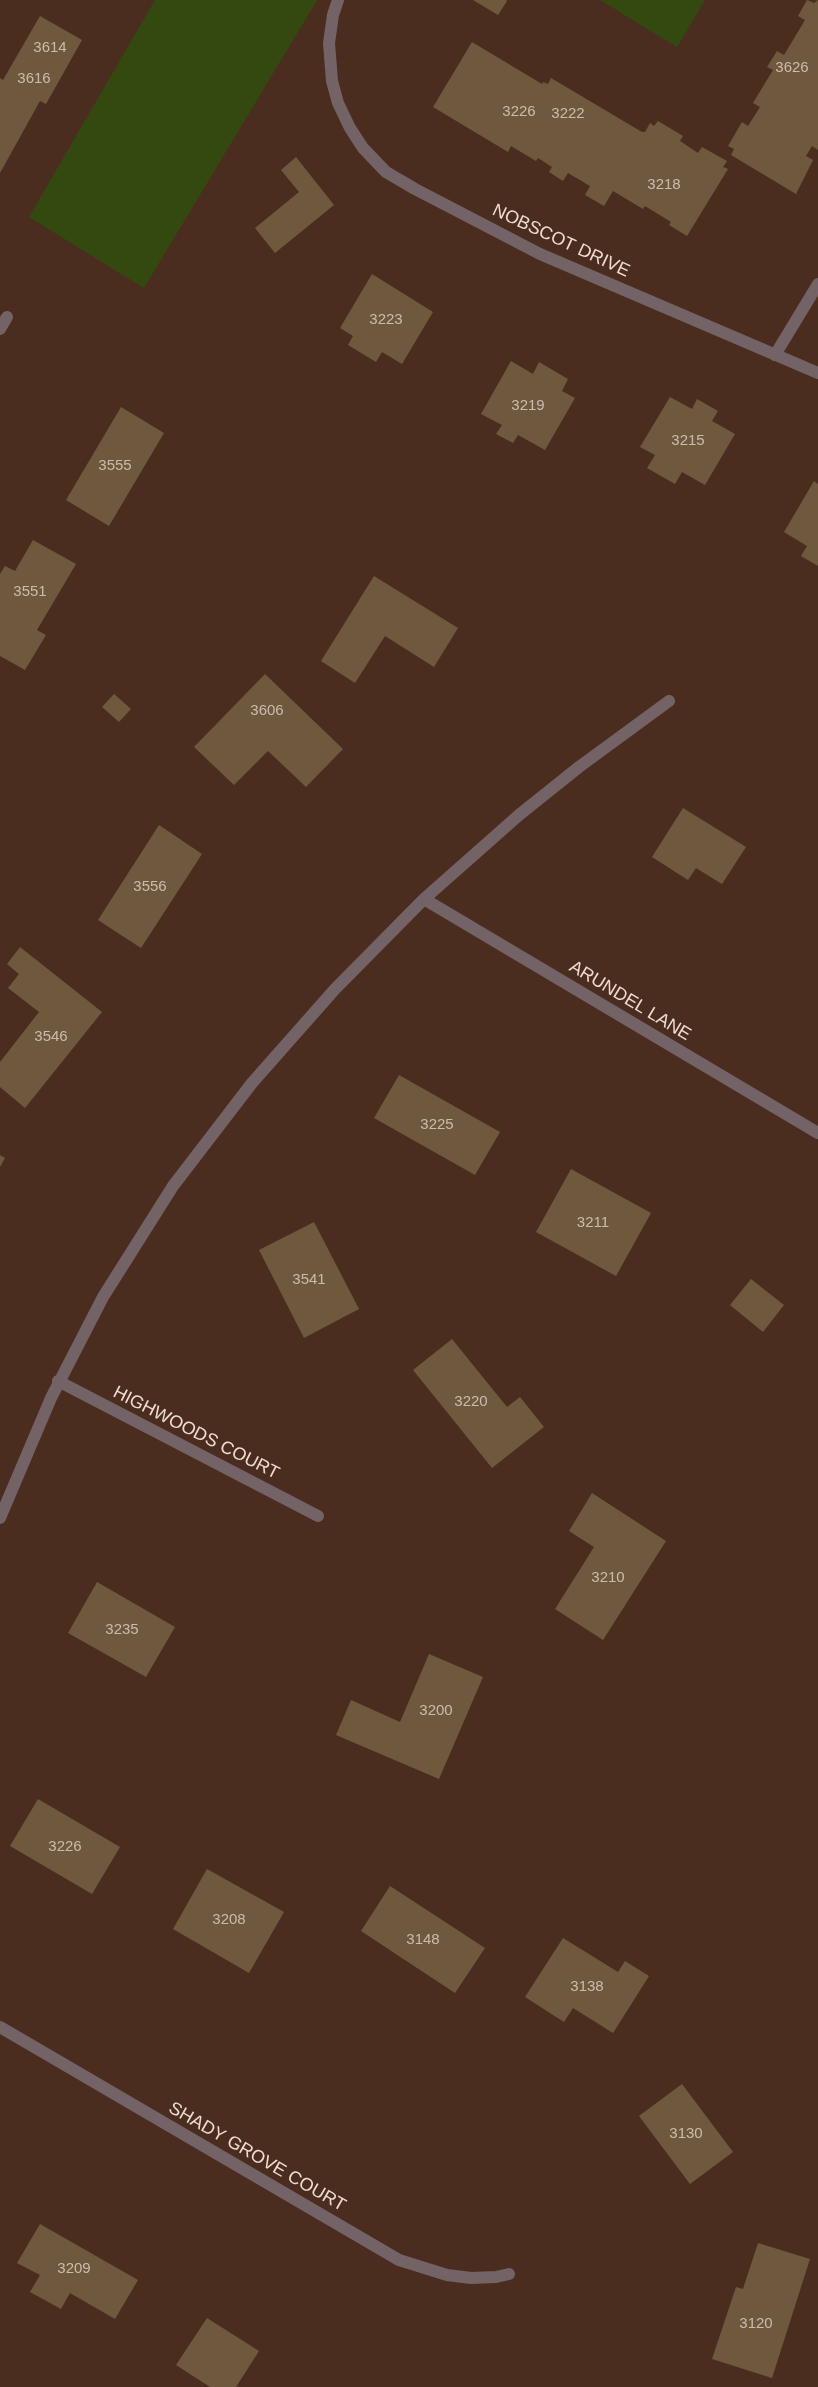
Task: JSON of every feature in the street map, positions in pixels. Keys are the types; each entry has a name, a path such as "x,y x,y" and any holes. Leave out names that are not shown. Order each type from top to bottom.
{"street":[{"name":"NOBSCOT DRIVE","path":"338,0 333,15 329,43 334,88 342,111 363,148 386,172 540,254 818,373"},
{"path":"775,355 818,284"},
{"path":"0,329 7,317"},
{"path":"0,1518 24,1457 58,1381 103,1297 133,1248 211,1134 252,1083 335,989 424,899 519,815 579,767 669,701"},
{"name":"ARUNDEL LANE","path":"424,899 818,1133"},
{"name":"HIGHWOODS COURT","path":"58,1381 318,1516"},
{"name":"SHADY GROVE COURT","path":"0,2027 398,2260 447,2275 471,2278 496,2277 509,2274"}],"green space":[{"path":"155,0 317,0 144,288 29,217"},
{"path":"600,0 705,0 677,47"}],"building":[{"path":"473,0 506,0 507,1 498,15"},
{"path":"807,0 814,3 818,0 818,150 812,146 806,156 813,160 796,194 731,155 734,149 728,146 742,122 748,126 760,107 753,103 773,70 767,67 777,51 784,55 805,20 798,16"},
{"path":"40,16 82,40 46,104 40,101 0,173 0,78 3,80"},
{"path":"472,42 542,84 543,82 548,84 551,78 642,132 645,132 650,123 654,126 658,121 683,136 680,141 698,153 702,147 727,161 723,167 728,169 687,236 669,225 671,222 645,206 643,209 613,191 604,206 585,195 590,186 568,173 563,181 549,172 552,167 538,158 536,161 511,146 508,152 433,107"},
{"path":"296,157 334,205 275,253 255,228 299,192 281,170"},
{"path":"372,274 433,312 402,364 382,352 376,362 348,345 353,336 340,328"},
{"path":"511,361 533,374 539,362 568,379 562,391 575,398 545,450 518,435 513,443 496,434 502,425 481,414"},
{"path":"670,397 692,409 697,399 718,411 712,421 735,434 705,485 682,472 675,484 647,468 655,455 640,447"},
{"path":"121,407 164,433 109,526 66,500"},
{"path":"814,481 818,484 818,566 801,556 807,546 784,532"},
{"path":"33,540 76,564 37,630 46,635 25,670 0,656 0,574 5,566 15,571"},
{"path":"374,576 458,628 434,667 385,636 355,683 321,661"},
{"path":"265,674 343,749 306,787 268,751 234,785 194,747"},
{"path":"114,694 131,709 119,722 102,707"},
{"path":"683,808 746,847 722,884 696,868 688,880 652,857"},
{"path":"159,825 202,854 141,948 98,920"},
{"path":"20,947 102,1012 25,1108 0,1087 0,1062 39,1012 8,988 19,974 7,964"},
{"path":"399,1075 500,1132 475,1175 374,1118"},
{"path":"0,1155 5,1158 0,1167"},
{"path":"571,1169 651,1213 616,1276 536,1232"},
{"path":"314,1222 359,1309 304,1338 259,1250"},
{"path":"751,1279 784,1305 763,1332 730,1305"},
{"path":"452,1339 507,1407 520,1397 544,1427 492,1468 413,1370"},
{"path":"592,1493 666,1541 603,1640 555,1609 594,1547 569,1531"},
{"path":"97,1582 175,1627 146,1677 68,1633"},
{"path":"429,1654 483,1677 439,1779 336,1735 351,1700 400,1722"},
{"path":"38,1799 120,1847 92,1894 10,1846"},
{"path":"207,1869 284,1912 249,1973 173,1929"},
{"path":"390,1886 485,1948 455,1993 361,1931"},
{"path":"563,1938 618,1972 625,1961 649,1976 613,2033 573,2008 564,2022 525,1997"},
{"path":"682,2084 733,2152 690,2184 639,2116"},
{"path":"40,2224 138,2280 115,2319 70,2293 61,2309 30,2292 40,2275 17,2263"},
{"path":"758,2243 810,2259 772,2378 712,2359 736,2287 743,2289"},
{"path":"207,2318 259,2351 236,2387 210,2387 176,2365"}]}
